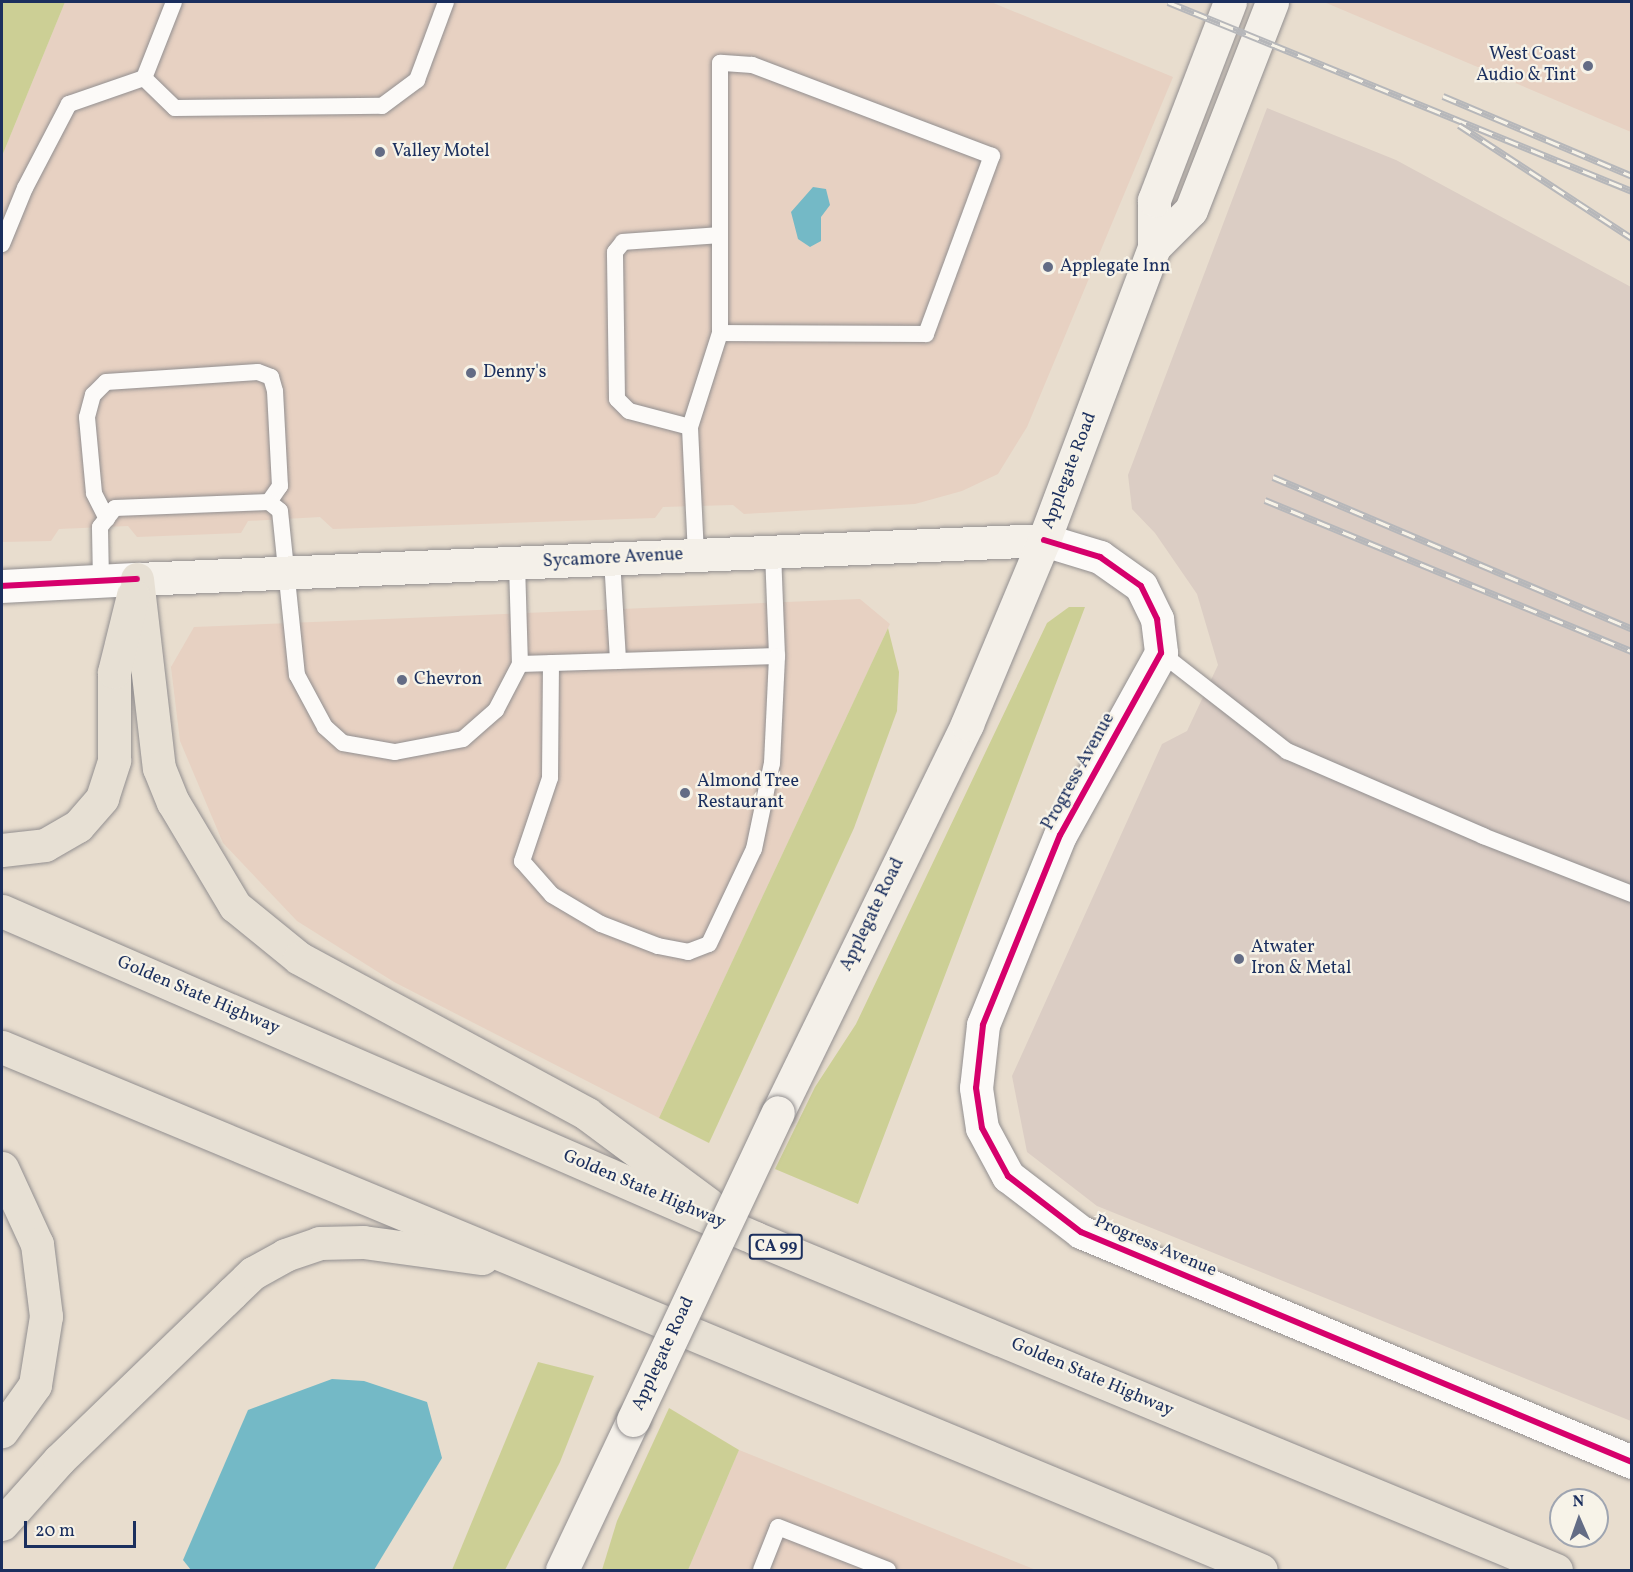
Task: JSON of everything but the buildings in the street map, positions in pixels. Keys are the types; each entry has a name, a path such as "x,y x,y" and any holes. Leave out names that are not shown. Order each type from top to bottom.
{"highway":[{"path":"2,850 45,845 78,826 102,798 114,760 114,672 137,579"},
{"path":"137,579 159,768 193,838 235,906 299,958 587,1114 755,1238"},
{"name":"Golden State Highway","path":"2,911 755,1238 1556,1570"},
{"path":"2,1047 530,1264 1261,1570"},
{"path":"2,1168 37,1244 46,1316 35,1385 2,1431"},
{"path":"2,1524 58,1460 232,1293 254,1273 285,1255 319,1243 363,1242 530,1264"}],"main road":[{"name":"Applegate Road","path":"562,1570 778,1112 967,724 1044,540 1154,247 1154,200 1230,2"},
{"name":"Applegate Road","path":"1154,247 1191,210 1272,2"},
{"name":"Sycamore Avenue","path":"137,579 1044,540"}],"street":[{"name":"Sycamore Avenue","path":"1044,540 1100,557 1141,586 1157,618 1161,653"},
{"name":"Sycamore Avenue","path":"2,586 137,579"},
{"name":"Progress Avenue","path":"1161,653 1060,835 983,1025 976,1088 982,1128 1008,1176 1081,1232 1632,1462"}],"lane":[{"path":"2,244 25,188 69,104 144,78 174,2"},
{"path":"144,78 175,108 382,106 417,80 446,2"},
{"path":"696,555 690,427 720,333 720,63 752,65 992,156 926,334 720,333"},
{"path":"690,427 629,411 617,399 615,252 623,242 720,235"},
{"path":"107,519 94,493 87,417 93,395 106,382 258,372 271,377 275,391 280,486 269,502"},
{"path":"101,581 100,527 115,508 269,502 280,511 297,675 325,726 343,743 395,752 463,739 496,710 520,664 517,564"},
{"path":"551,663 550,778 522,861 552,895 601,924 658,946 688,952 709,944 754,849 772,763 777,656 773,552"},
{"path":"612,559 618,661"},
{"path":"1161,653 1287,751 1483,836 1632,894"},
{"path":"520,664 777,656"},
{"path":"761,1570 778,1527 888,1570"}],"shaded area":[{"path":"65,2 991,2 1173,77 1027,427 998,474 962,491 915,504 744,514 733,505 663,507 655,518 333,529 320,517 248,521 241,533 137,537 128,526 59,529 51,541 2,542 2,156"},
{"path":"1324,2 1631,2 1631,132"},
{"path":"1267,108 1396,160 1631,287 1631,1421 1097,1206 1027,1152 1012,1076 1162,744 1187,731 1218,665 1197,594 1155,533 1132,509 1128,475"},
{"path":"860,599 890,624 659,1118 394,982 297,921 223,843 180,741 171,667 194,627"},
{"path":"739,1450 1036,1570 688,1570"}],"green space":[{"path":"2,2 65,2 2,156"},
{"path":"1069,607 1085,607 858,1204 775,1169 815,1087 856,1024 1047,623"},
{"path":"888,628 899,672 897,711 854,828 709,1143 659,1118"},
{"path":"538,1362 594,1376 560,1462 505,1570 452,1570"},
{"path":"669,1408 739,1450 688,1570 602,1570 617,1521"}],"water":[{"path":"813,187 826,189 830,205 821,217 821,241 810,247 798,239 791,212"},
{"path":"332,1379 364,1381 427,1402 442,1458 374,1570 191,1570 183,1560 248,1410"}],"railway":[{"path":"1168,2 1632,191"},
{"path":"1443,96 1632,176"},
{"path":"1459,125 1632,238"},
{"path":"1273,477 1632,629"},
{"path":"1265,500 1632,651"}],"cycle path":[{"path":"1044,540 1100,557 1141,586 1157,619 1161,653 1060,835 983,1025 976,1088 982,1128 1008,1176 1081,1232 1632,1462"},
{"path":"2,586 137,579"}],"place":[{"name":"West Coast Audio & Tint","path":"1588,66"},
{"name":"Valley Motel","path":"380,152"},
{"name":"Applegate Inn","path":"1048,267"},
{"name":"Denny's","path":"471,373"},
{"name":"Chevron","path":"402,680"},
{"name":"Almond Tree Restaurant","path":"685,793"},
{"name":"Atwater Iron & Metal","path":"1239,959"}]}
